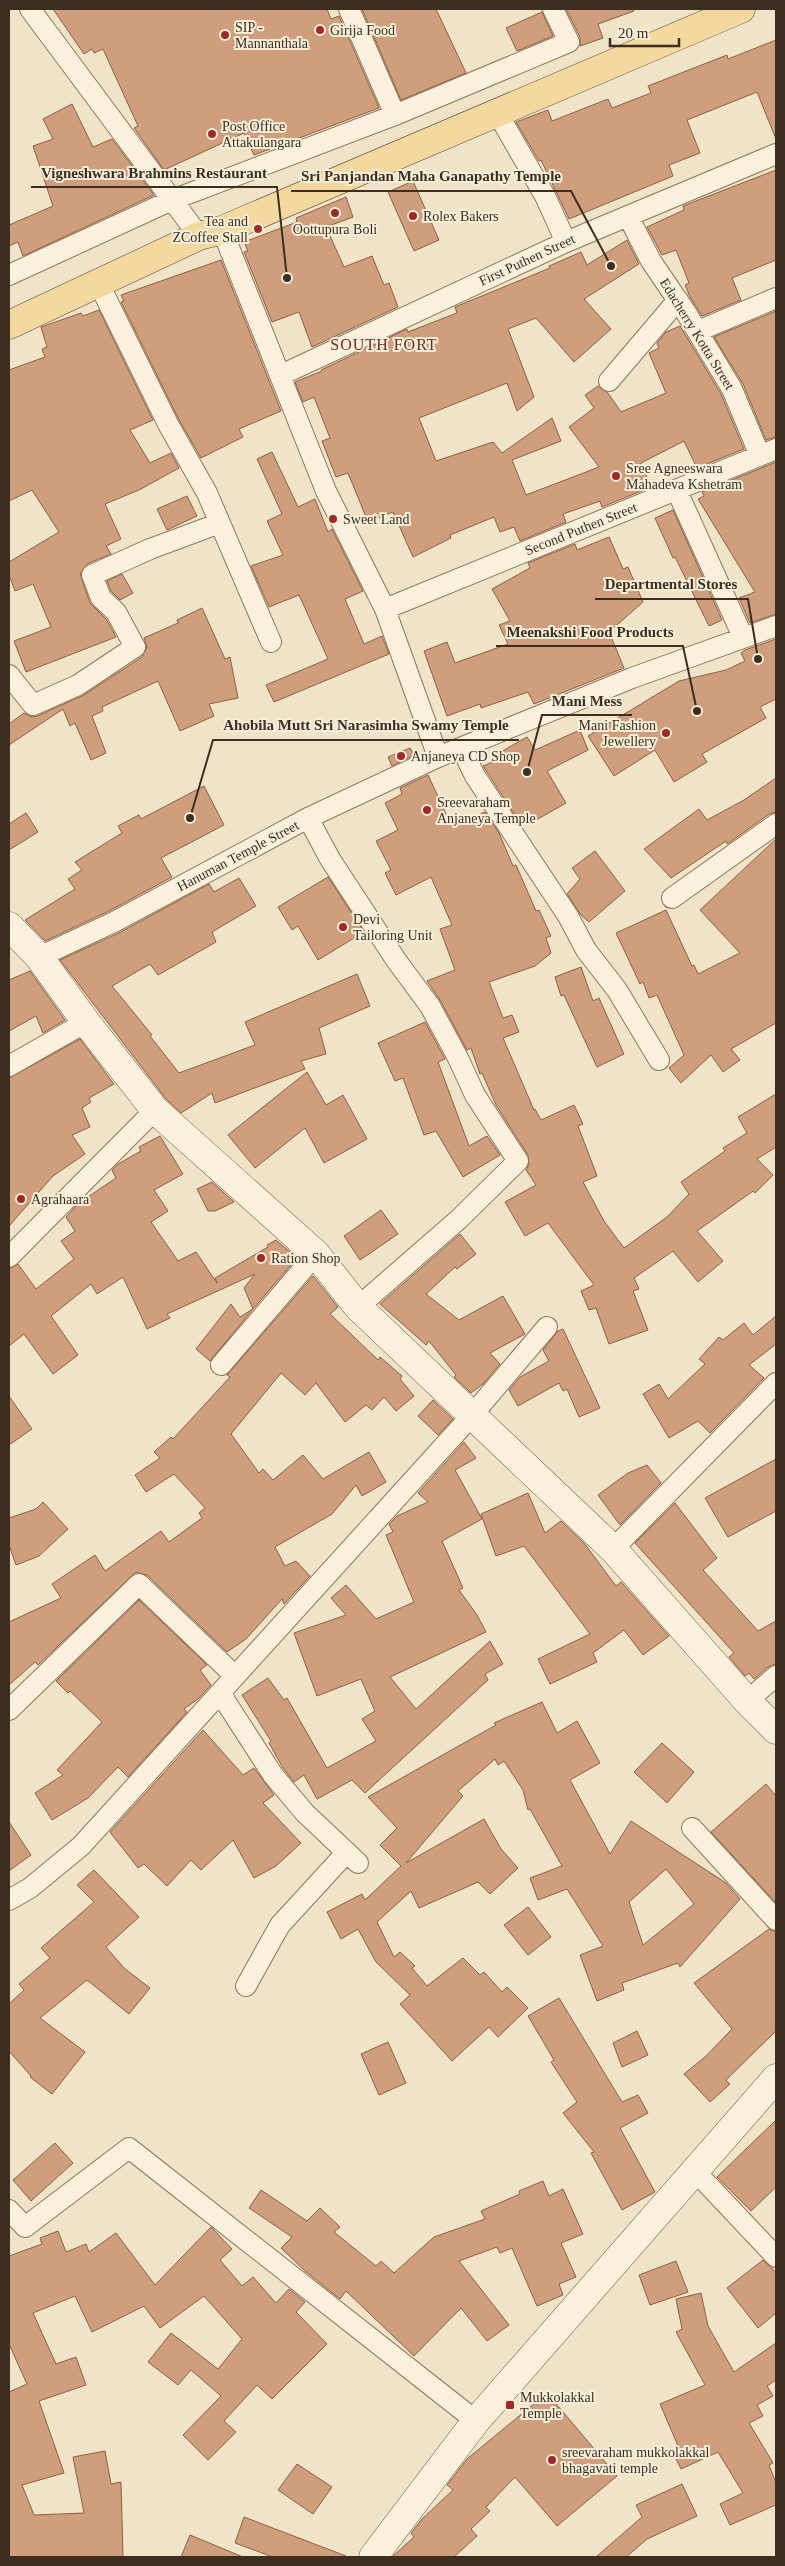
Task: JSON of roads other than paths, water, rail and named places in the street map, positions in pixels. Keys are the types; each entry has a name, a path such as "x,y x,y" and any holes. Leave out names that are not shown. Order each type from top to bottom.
{"main road":[{"path":"9,324 98,282 210,233 498,114 741,9"}],"street":[{"path":"30,9 172,200 210,233 281,375 326,491 390,607 438,758"},
{"path":"349,9 395,115"},
{"path":"9,275 172,200 395,115 569,42 553,9"},
{"path":"498,114 544,196 566,242"},
{"name":"First Puthen Street","path":"281,375 566,242 776,154"},
{"name":"Edacherry Kotta Street","path":"628,216 651,261 698,331 768,452"},
{"path":"98,282 168,424 207,493 270,642"},
{"path":"698,331 776,298"},
{"path":"609,381 678,300"},
{"path":"390,607 677,491 768,452"},
{"name":"Second Puthen Street","path":"390,607 768,452"},
{"path":"677,491 742,637"},
{"path":"9,675 33,705 78,684 135,648 116,612 101,598 92,575 220,523"},
{"name":"Hanuman Temple Street","path":"39,957 114,922 308,818 438,758 462,750 632,678 776,626"},
{"path":"462,750 475,776 568,916 586,950 617,990 659,1060"},
{"path":"308,818 330,859 396,960 430,1006 458,1058 475,1096 518,1161 459,1219 358,1307"},
{"path":"672,898 776,824"},
{"path":"9,926 39,957 86,1022 155,1110 316,1254 358,1307 473,1414 613,1549 747,1701 776,1730"},
{"path":"9,1066 86,1022"},
{"path":"9,1257 155,1110"},
{"path":"221,1365 316,1254"},
{"path":"9,1900 30,1888 81,1846 473,1414 547,1327"},
{"path":"613,1549 776,1383"},
{"path":"9,1710 139,1584 235,1676"},
{"path":"747,1701 776,1676"},
{"path":"220,1693 273,1775 305,1813 352,1858 280,1925 246,1986"},
{"path":"692,1828 776,1920"},
{"path":"373,2557 476,2421 776,2078"},
{"path":"9,2210 25,2227 129,2148 476,2421"},
{"path":"695,2171 776,2257"}],"place":[{"name":"Girija Food","path":"320,30"},
{"name":"SIP - Mannanthala","path":"225,35"},
{"name":"Post Office Attakulangara","path":"212,134"},
{"name":"Oottupura Boli","path":"335,213"},
{"name":"Rolex Bakers","path":"413,216"},
{"name":"Tea and ZCoffee Stall","path":"258,229"},
{"name":"Sri Panjandan Maha Ganapathy Temple","path":"611,266"},
{"name":"Vigneshwara Brahmins Restaurant","path":"287,278"},
{"name":"Sree Agneeswara Mahadeva Kshetram","path":"616,476"},
{"name":"Sweet Land","path":"333,519"},
{"name":"Departmental Stores","path":"758,659"},
{"name":"Meenakshi Food Products","path":"697,711"},
{"name":"Mani Fashion Jewellery","path":"666,733"},
{"name":"Anjaneya CD Shop","path":"401,756"},
{"name":"Mani Mess","path":"527,772"},
{"name":"Sreevaraham Anjaneya Temple","path":"427,810"},
{"name":"Ahobila Mutt Sri Narasimha Swamy Temple","path":"190,818"},
{"name":"Devi Tailoring Unit","path":"343,927"},
{"name":"Agrahaara","path":"21,1199"},
{"name":"Ration Shop","path":"261,1258"},
{"name":"Mukkolakkal Temple","path":"510,2405"},
{"name":"sreevaraham mukkolakkal bhagavati temple","path":"552,2460"}],"district":[{"name":"SOUTH FORT","path":"384,344"}]}
